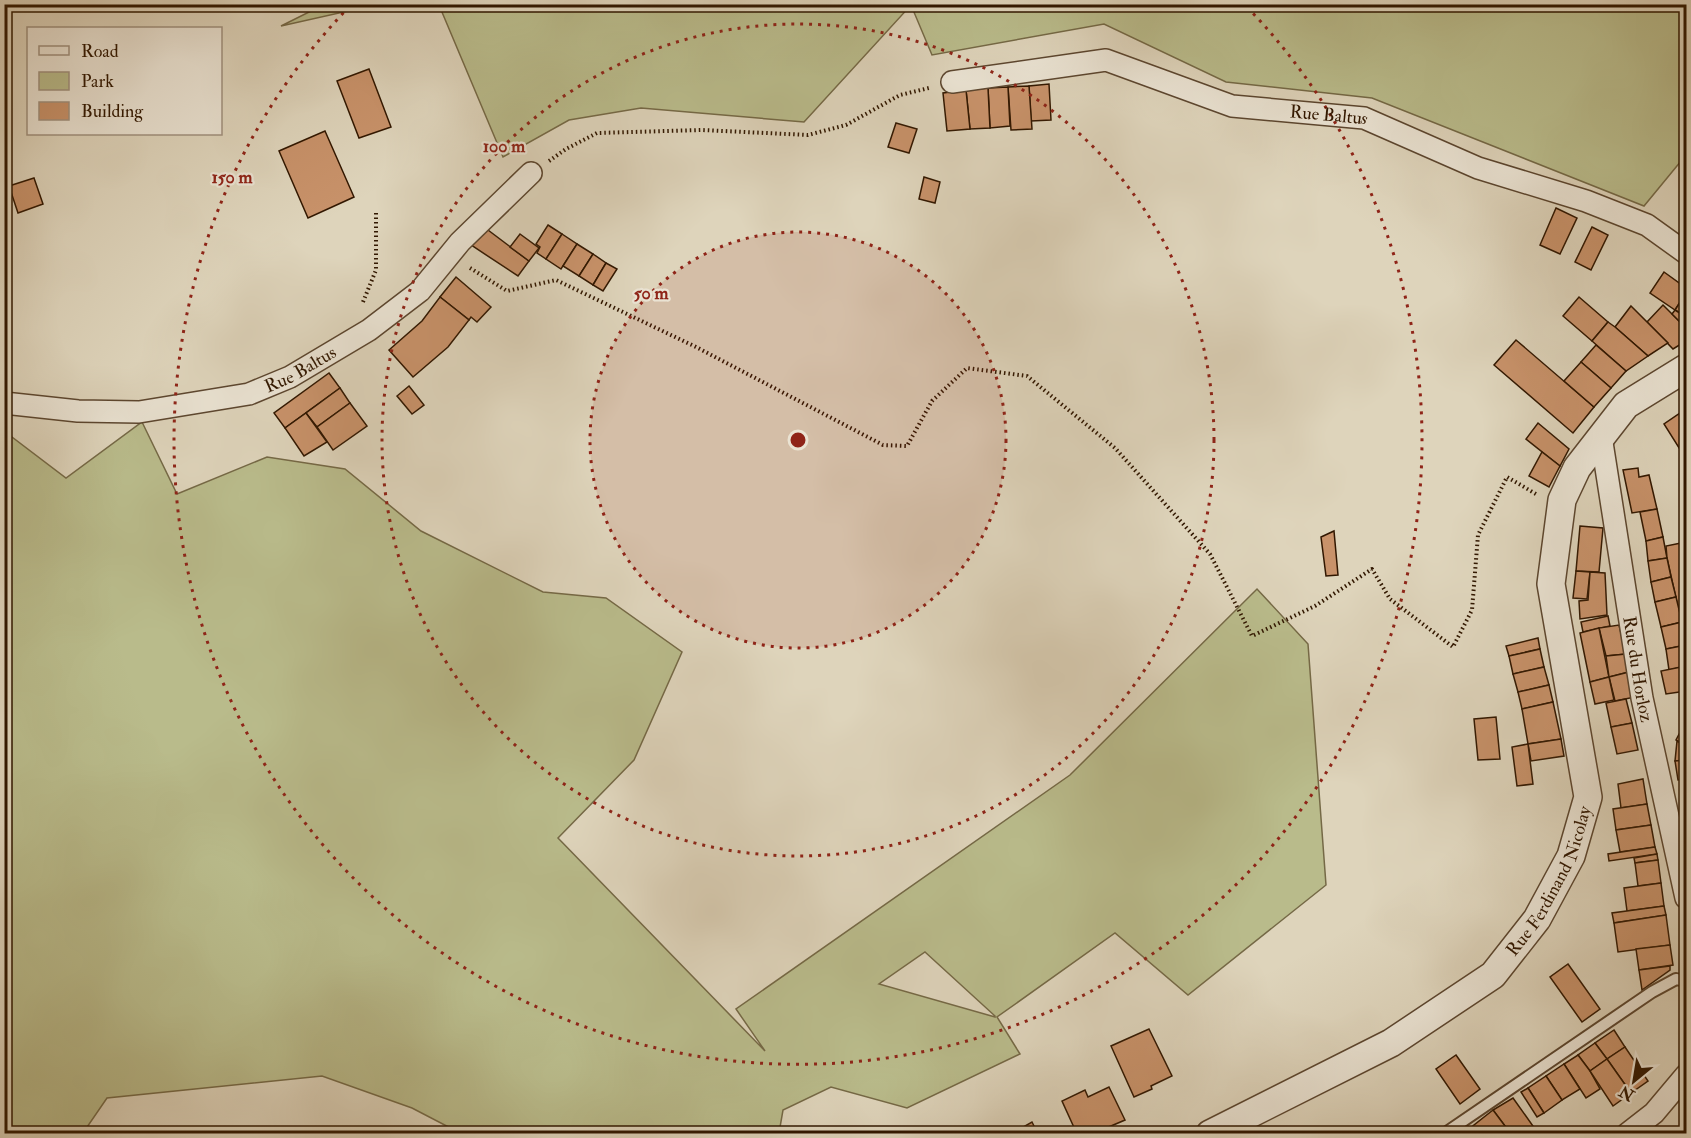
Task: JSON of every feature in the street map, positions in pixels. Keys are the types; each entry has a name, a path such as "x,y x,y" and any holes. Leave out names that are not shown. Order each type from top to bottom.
{"street":[{"name":"Rue Baltus","path":"951,82 1106,60 1232,106 1365,118 1478,168 1586,201 1647,225 1686,253"},
{"name":"Rue Baltus","path":"4,403 78,411 139,412 249,394 290,377 369,330 420,291 460,242 531,173"},
{"name":"Rue Ferdinand Nicolay","path":"1210,1134 1390,1043 1493,975 1537,919 1571,856 1588,797 1551,584 1562,500 1577,468 1626,405 1686,368"},
{"name":"Rue du Horloz","path":"1601,436 1642,698 1686,898"},
{"path":"1627,1134 1654,1113 1686,1075"}],"lane":[{"path":"1444,1134 1652,992 1676,979 1686,981"}],"path":[{"path":"531,173 566,149 597,133 702,130 808,135 846,125 900,95 951,82"},
{"path":"362,303 376,270 376,211"},
{"path":"449,255 507,291 556,280 696,347 883,445 906,446 932,401 967,368 1027,376 1115,448 1210,554 1252,636 1315,606 1372,569 1390,599 1453,647 1472,610 1478,535 1508,477 1542,497"}],"green space":[{"path":"325,4 375,4 375,5 281,26"},
{"path":"439,5 911,5 804,122 641,108 569,120 503,157"},
{"path":"911,5 1686,5 1686,155 1644,206 1372,98 1226,82 1104,24 932,55"},
{"path":"142,422 177,494 267,457 345,469 421,531 543,592 606,598 682,652 634,760 558,838 765,1051 736,1009 1070,775 1257,589 1308,644 1326,885 1188,995 1115,933 997,1017 1020,1054 907,1108 831,1087 783,1110 779,1133 460,1133 412,1108 322,1076 107,1098 83,1133 5,1133 4,431 66,478","holes":["925,952 995,1017 879,984"]}],"building":[{"path":"369,69 391,127 359,138 337,81"},
{"path":"1049,84 1051,120 1031,121 1029,86"},
{"path":"1029,86 1032,129 1011,130 1008,87"},
{"path":"1008,87 1010,126 990,128 988,88"},
{"path":"988,88 990,128 970,129 966,90"},
{"path":"966,90 970,129 947,131 943,93"},
{"path":"896,123 917,129 909,153 888,147"},
{"path":"325,131 354,197 308,218 279,151"},
{"path":"924,177 940,182 935,203 919,199"},
{"path":"34,178 43,204 18,213 9,186"},
{"path":"1556,208 1577,218 1560,254 1540,245"},
{"path":"548,225 562,234 546,259 537,253 540,247 536,244"},
{"path":"484,227 529,261 518,276 468,243"},
{"path":"1592,227 1608,235 1591,270 1575,262"},
{"path":"520,234 539,248 529,261 510,247"},
{"path":"562,234 577,244 561,269 546,259"},
{"path":"577,244 593,254 579,276 563,266"},
{"path":"593,254 606,263 593,285 579,276"},
{"path":"606,263 617,269 603,291 593,285"},
{"path":"1664,272 1686,288 1686,293 1675,310 1650,293"},
{"path":"456,277 491,307 477,322 471,317 469,320 440,297"},
{"path":"1686,293 1686,317 1675,310"},
{"path":"440,297 469,320 448,347 413,377 389,350 422,321"},
{"path":"1579,297 1608,322 1592,341 1563,316"},
{"path":"1663,305 1686,328 1686,341 1673,349 1647,322"},
{"path":"1631,306 1668,343 1648,356 1615,327"},
{"path":"1675,310 1686,317 1686,328 1672,314"},
{"path":"1608,322 1648,356 1626,371 1592,341"},
{"path":"1516,340 1594,407 1573,433 1494,365"},
{"path":"1596,345 1626,371 1611,388 1581,362"},
{"path":"1581,362 1611,388 1594,407 1564,381"},
{"path":"329,373 340,388 285,428 274,413"},
{"path":"409,386 424,405 412,414 397,396"},
{"path":"340,388 350,403 317,427 306,413"},
{"path":"350,403 367,426 333,450 317,427"},
{"path":"1686,409 1686,459 1664,424"},
{"path":"306,413 327,442 304,456 285,428"},
{"path":"1538,423 1569,449 1560,466 1526,439"},
{"path":"1542,452 1560,466 1549,487 1529,476"},
{"path":"1638,468 1639,477 1649,475 1657,509 1632,513 1623,470"},
{"path":"1657,509 1663,537 1646,541 1640,512"},
{"path":"1580,526 1603,528 1599,572 1576,571"},
{"path":"1334,531 1338,575 1326,576 1321,537"},
{"path":"1663,537 1667,558 1648,561 1646,541"},
{"path":"1686,542 1686,643 1666,546"},
{"path":"1667,558 1671,577 1651,582 1648,561"},
{"path":"1576,571 1590,572 1587,599 1573,598"},
{"path":"1590,572 1605,573 1607,615 1580,619 1579,601 1588,600"},
{"path":"1671,577 1676,597 1655,602 1651,582"},
{"path":"1676,597 1682,622 1661,627 1655,602"},
{"path":"1608,616 1610,626 1583,632 1581,622"},
{"path":"1682,622 1686,645 1666,649 1661,627"},
{"path":"1619,625 1626,654 1606,656 1599,628"},
{"path":"1599,628 1609,677 1590,682 1580,633"},
{"path":"1538,638 1540,649 1509,656 1506,646"},
{"path":"1686,645 1686,666 1669,670 1666,649"},
{"path":"1540,649 1544,667 1513,674 1509,656"},
{"path":"1626,654 1629,672 1609,677 1606,656"},
{"path":"1686,666 1686,691 1666,694 1661,671"},
{"path":"1544,667 1549,685 1518,692 1513,674"},
{"path":"1629,672 1635,697 1615,701 1609,677"},
{"path":"1609,677 1614,700 1595,704 1590,682"},
{"path":"1549,685 1553,702 1522,709 1518,692"},
{"path":"1626,699 1632,723 1611,727 1606,703"},
{"path":"1553,702 1561,739 1528,744 1522,709"},
{"path":"1496,717 1500,759 1478,760 1474,719"},
{"path":"1686,721 1686,746 1676,740"},
{"path":"1632,723 1638,750 1617,754 1611,727"},
{"path":"1561,739 1564,756 1531,761 1528,744"},
{"path":"1677,741 1686,746 1686,760 1675,761"},
{"path":"1528,744 1533,784 1517,786 1512,747"},
{"path":"1686,760 1686,779 1678,780 1675,761"},
{"path":"1643,779 1647,804 1621,808 1618,784"},
{"path":"1647,804 1651,825 1616,830 1613,809"},
{"path":"1651,825 1655,847 1620,852 1616,830"},
{"path":"1655,847 1657,854 1609,861 1608,854"},
{"path":"1657,854 1658,860 1635,863 1634,858"},
{"path":"1658,860 1661,883 1638,886 1635,863"},
{"path":"1661,883 1664,906 1627,911 1624,888"},
{"path":"1664,906 1666,915 1614,923 1612,913"},
{"path":"1666,915 1670,945 1618,952 1614,923"},
{"path":"1670,945 1673,965 1639,970 1636,949"},
{"path":"1568,964 1600,1009 1582,1022 1550,977"},
{"path":"1670,966 1670,970 1642,990 1639,970"},
{"path":"1149,1029 1172,1076 1134,1097 1111,1046"},
{"path":"1614,1030 1625,1047 1607,1059 1595,1043"},
{"path":"1595,1043 1607,1059 1590,1071 1578,1055"},
{"path":"1625,1047 1648,1081 1631,1093 1607,1059"},
{"path":"1456,1055 1480,1089 1460,1104 1436,1069"},
{"path":"1578,1055 1600,1089 1586,1098 1564,1064"},
{"path":"1607,1059 1631,1093 1613,1106 1590,1071"},
{"path":"1564,1064 1580,1089 1562,1100 1546,1076"},
{"path":"1546,1076 1562,1100 1544,1113 1528,1088"},
{"path":"1109,1087 1125,1120 1104,1129 1106,1134 1077,1134 1062,1101 1085,1090 1088,1097"},
{"path":"1528,1088 1544,1113 1537,1117 1521,1092"},
{"path":"1513,1098 1533,1126 1523,1134 1511,1134 1493,1110"},
{"path":"1493,1110 1511,1134 1472,1134 1469,1129"},
{"path":"1032,1122 1038,1134 1011,1134"},
{"path":"1468,1127 1472,1134 1463,1134 1462,1132"}]}
